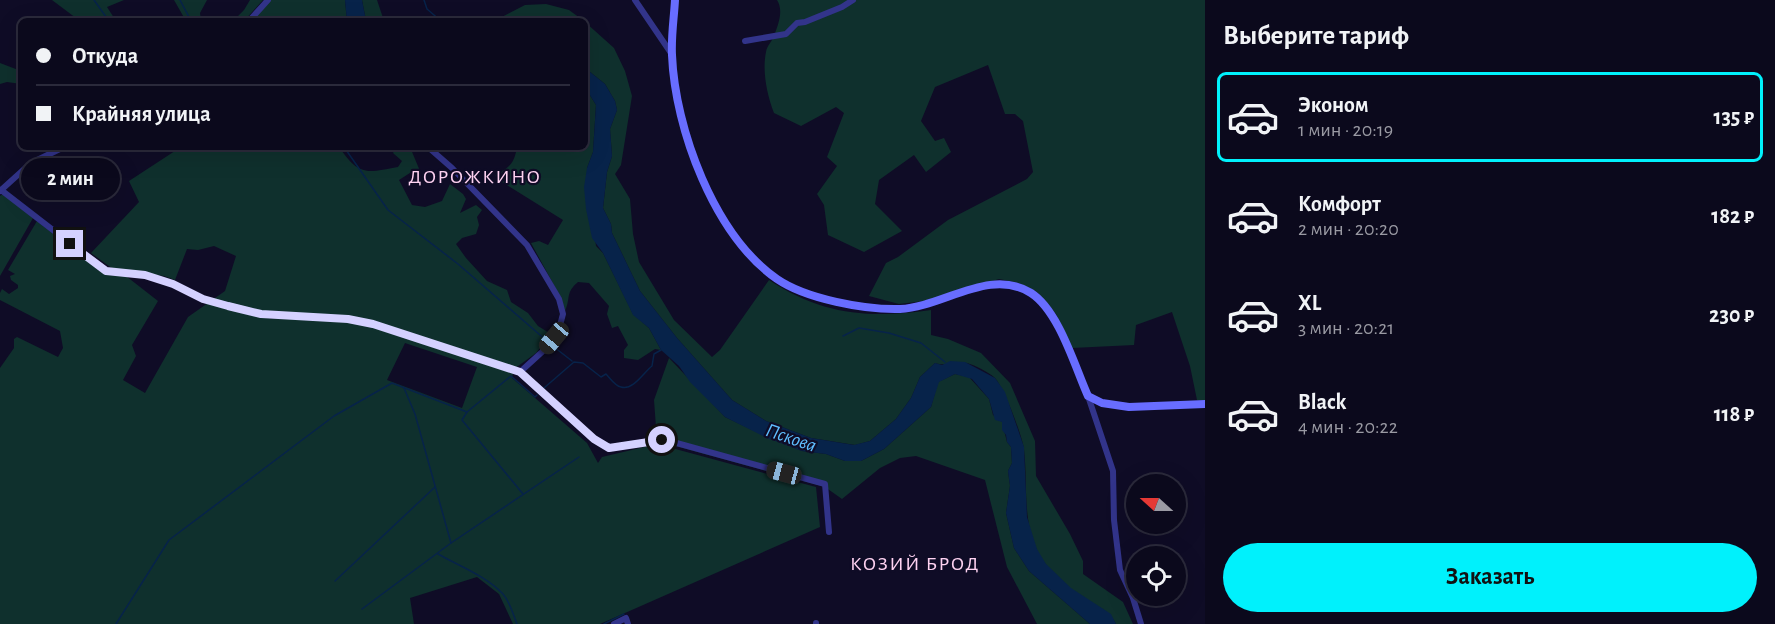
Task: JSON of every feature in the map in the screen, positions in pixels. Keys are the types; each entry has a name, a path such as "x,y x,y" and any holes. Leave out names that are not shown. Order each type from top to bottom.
{"street":[{"path":"252,18 268,0"},
{"path":"635,0 672,53"},
{"path":"675,0 672,53 680,117 691,151 712,199 728,226 742,246 765,270 783,282 812,294 878,308 901,309 923,305 980,287 1000,284 1014,286 1033,294 1044,305 1055,321 1088,396 1113,471 1114,520 1120,570 1133,598 1141,624"},
{"path":"745,41 786,34 797,23 842,7 853,0"},
{"path":"58,150 31,163 0,191 106,271 145,275 173,284 203,299 261,314 348,319 373,324 520,372 594,439 609,448 662,440 825,484 829,532"},
{"path":"431,150 527,245 559,299 563,314 558,329 542,352 520,372"},
{"path":"1088,396 1102,403 1129,407 1205,404"},
{"path":"614,624 627,621"}],"green space":[{"path":"52,0 124,0 107,7 114,18 76,18"},
{"path":"174,0 207,0 200,13 201,18 184,18"},
{"path":"250,0 263,0 247,18 236,18"},
{"path":"270,0 345,0 347,18 254,18"},
{"path":"362,0 377,0 383,18 365,18"},
{"path":"777,0 1205,0 1205,400 1197,400 1190,366 1172,312 1136,325 1134,345 1072,348 1056,314 1037,292 1019,283 999,279 924,301 899,304 869,296 886,263 898,257 948,220 1027,179 1033,172 1023,121 1015,114 1005,114 988,65 935,87 921,121 935,141 944,138 951,152 926,172 914,155 879,180 875,204 902,231 864,252 828,235 824,205 817,194 837,166 827,157 844,113 836,107 801,126 774,113 767,91 765,59 780,18"},
{"path":"546,4 569,10 580,18 500,18 525,5"},
{"path":"588,25 614,48 625,71 632,96 621,165 615,174 630,199 633,234 639,262 674,320 712,357 720,350 769,280 808,301 847,312 887,314 931,310 931,335 948,339 981,353 1010,383 1035,441 1036,476 1083,561 1083,574 1123,602 1133,624 1116,624 1107,612 1064,584 1041,557 1029,526 1024,450 1020,435 999,383 985,371 963,362 935,363 920,377 911,398 896,419 870,441 855,445 811,438 766,421 732,400 677,338 640,291 612,233 611,224 603,208 607,172 612,156 610,129 617,110 615,101 605,84 588,70"},
{"path":"0,63 18,70 18,84 7,82 0,84"},
{"path":"588,92 596,105 593,152 587,168 596,246 603,253 633,314 649,328 661,350 655,349 638,360 624,358 624,350 628,345 618,326 612,328 607,314 609,306 589,283 578,282 574,286 565,311 561,298 531,243 539,241 548,245 563,220 497,179 495,175 504,170 514,157 516,150 588,150"},
{"path":"176,150 341,150 358,168 371,171 398,167 402,161 393,153 394,150 411,150 420,171 413,171 399,180 412,205 425,207 442,201 450,184 466,199 460,213 476,205 482,210 477,217 479,225 476,234 462,238 456,244 487,281 507,290 511,302 528,313 538,326 551,334 536,353 514,369 512,378 587,443 598,463 602,457 657,444 816,487 820,527 600,624 513,624 499,594 477,577 410,598 414,624 0,624 0,368 14,348 14,339 17,337 58,357 63,348 60,331 0,300 2,289 9,294 18,288 10,276 15,274 8,270 37,221 98,270 108,275 126,276 158,301 132,345 136,356 123,380 145,393 188,317 225,291 236,256 214,246 198,250 187,249 175,280 164,276 113,269 91,253 139,202 129,181","holes":["227,303 262,311 290,314 267,318 225,308","405,343 477,367 462,408 387,380"]},
{"path":"3,194 33,218 0,276 0,196"},
{"path":"669,358 725,417 802,451 826,454 845,461 861,461 884,449 931,407 938,382 955,374 969,377 989,399 993,415 1002,422 1007,442 1011,447 1012,463 1008,471 1010,486 1006,513 1014,548 1029,571 1090,624 1037,624 1007,567 985,480 916,456 900,458 880,468 842,499 825,487 657,441 654,400"}],"water":[{"path":"345,0 362,0 365,18 347,18"},
{"name":"Пскова","path":"588,70 605,84 615,101 617,110 610,129 612,156 607,172 603,208 611,224 612,233 640,291 677,338 732,400 766,421 811,438 854,445 870,441 896,419 911,398 920,377 935,363 942,365 950,361 965,362 995,378 1005,392 1024,447 1027,517 1037,549 1046,564 1071,588 1111,614 1116,624 1090,624 1029,571 1014,548 1006,513 1010,486 1008,471 1012,463 1011,447 1002,430 1002,422 995,420 989,399 972,379 955,374 939,382 931,407 884,449 861,461 845,461 826,454 802,451 767,438 725,417 690,382 679,366 661,350 649,328 633,315 603,253 592,238 584,187 587,168 593,152 596,105 588,92"}],"waterway":[{"path":"94,0 107,18"},
{"path":"180,0 189,18"},
{"path":"424,0 427,9 438,18"},
{"path":"346,150 388,210 458,264 547,341"},
{"path":"843,336 859,328 889,333 921,343 945,362"},
{"path":"554,347 572,361"},
{"path":"544,388 574,362 583,363 601,377 606,374 619,386 630,386 652,366 654,354 661,350"},
{"path":"116,624 169,540 334,416 392,383 467,412 511,376 535,397 537,395"},
{"path":"362,609 451,543 415,414 404,388"},
{"path":"467,412 462,420 523,494"},
{"path":"451,543 579,457"},
{"path":"335,581 435,487"},
{"path":"438,554 480,577 503,594 517,624"},
{"path":"604,624 624,614"}],"district":[{"name":"ДОРОЖКИНО","path":"475,177"},
{"name":"КОЗИЙ БРОД","path":"915,564"}],"route":[{"path":"70,244 106,271 145,275 173,284 203,299 261,314 348,319 373,324 520,372 594,439 609,448 662,440"}]}
